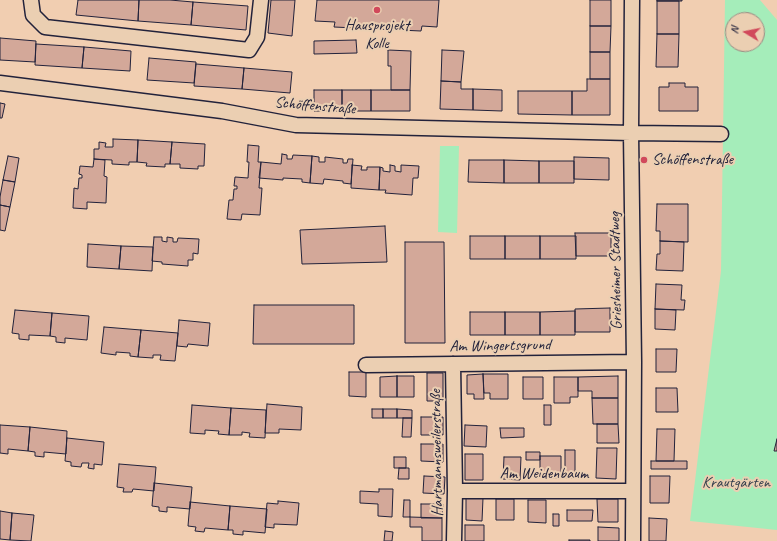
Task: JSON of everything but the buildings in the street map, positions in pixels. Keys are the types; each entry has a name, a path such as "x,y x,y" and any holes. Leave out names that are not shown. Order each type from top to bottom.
{"street":[{"path":"31,0 33,15 45,27 249,50 257,37 261,0"},
{"name":"Griesheimer Stadtweg","path":"632,0 631,133 634,362 633,541"},
{"name":"Schöffenstraße","path":"0,83 222,110 296,125 721,134"},
{"name":"Am Wingertsgrund","path":"366,365 634,362"},
{"name":"Hartmannsweilerstraße","path":"453,364 455,491 454,541"},
{"name":"Am Weidenbaum","path":"455,491 633,491"}],"green space":[{"name":"Krautgärten","path":"725,0 760,0 777,20 777,530 690,521 721,271"},
{"path":"440,146 459,146 457,233 438,232"}],"place":[{"name":"Hausprojekt Kolle","path":"377,10"},
{"name":"Schöffenstraße","path":"644,160"}]}
